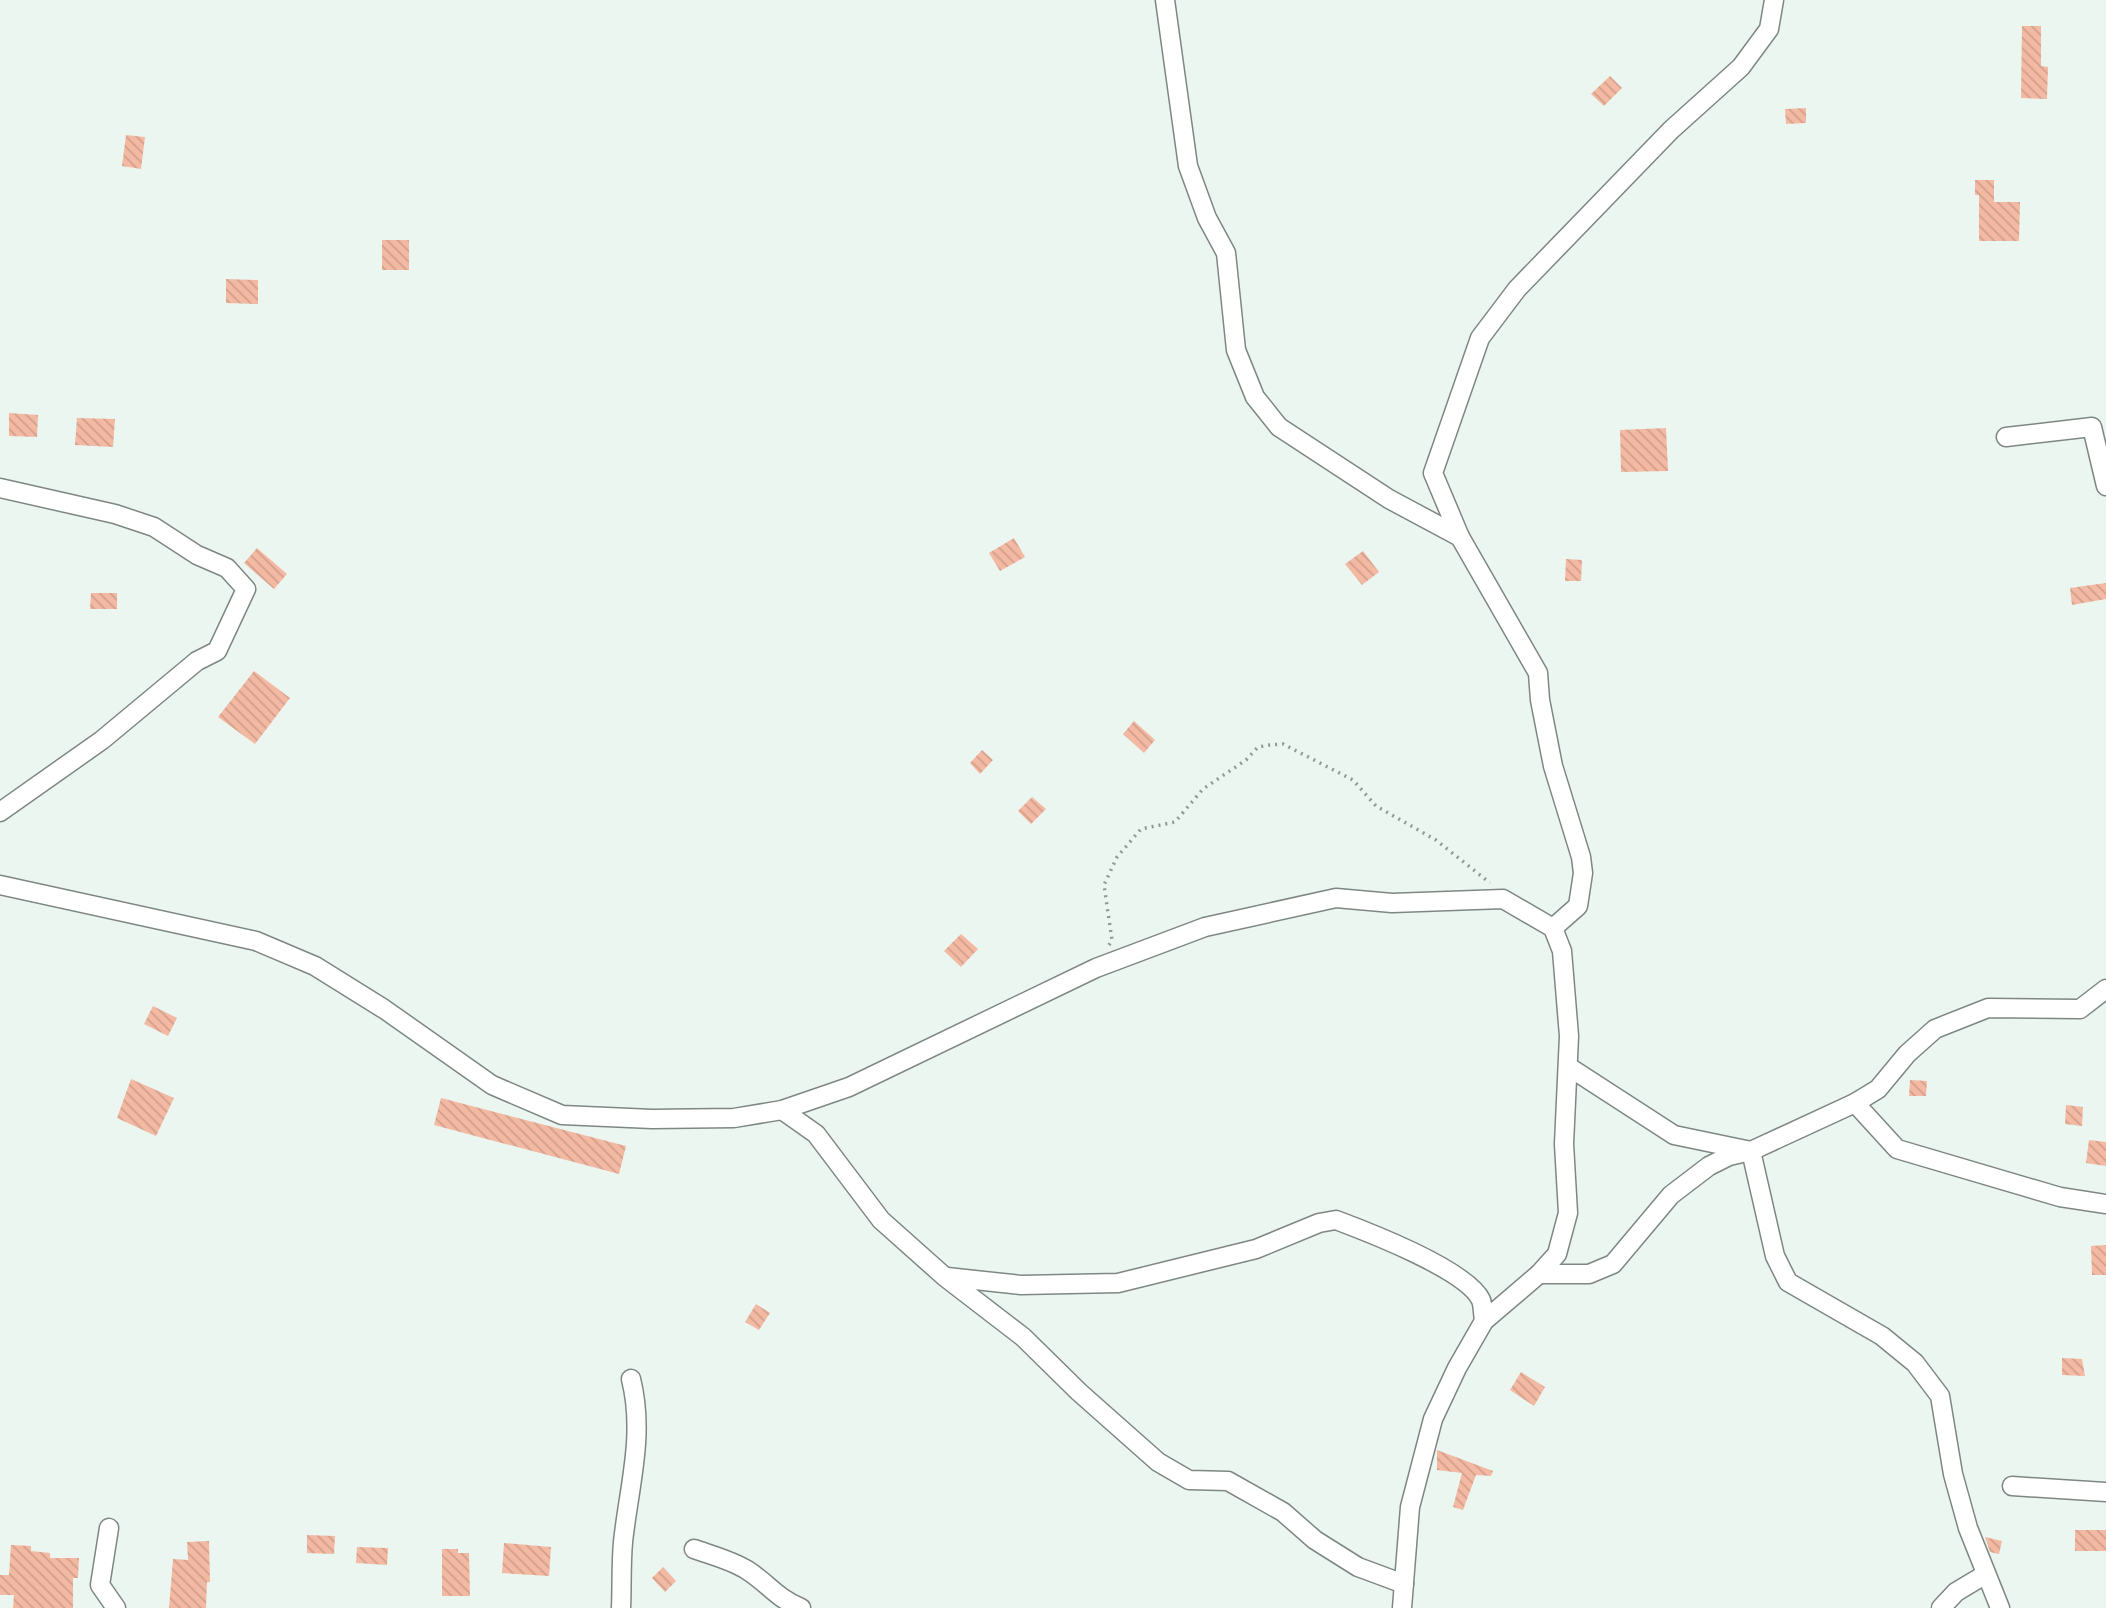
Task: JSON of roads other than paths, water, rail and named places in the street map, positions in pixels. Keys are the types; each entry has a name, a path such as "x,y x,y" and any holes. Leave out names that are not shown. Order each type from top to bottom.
{"street":[{"path":"1165,0 1188,166 1207,218 1226,253 1236,350 1255,397 1279,427 1390,499 1460,537"},
{"path":"1553,928 1578,906 1583,873 1575,834 1553,766 1540,700 1538,673 1460,537 1433,473 1480,338 1517,289 1671,130 1741,67 1769,29 1774,0"},
{"path":"2006,437 2092,427 2106,486"},
{"path":"0,488 116,514 154,527 197,555 227,569 246,589 217,651 197,661 103,740 0,811"},
{"path":"0,885 256,941 315,965 384,1009 492,1085 562,1115 734,1118 782,1110 849,1087 1096,968 1205,927 1336,898 1392,903 1503,899 1553,928 1562,951 1569,1068 1564,1144 1568,1213 1557,1254 1539,1274 1484,1321 1457,1368 1433,1419 1410,1507 1402,1608"},
{"path":"1539,1274 1589,1274 1613,1264 1671,1195 1709,1166 1729,1156 1751,1152 1855,1103 1878,1089 1918,1043 1958,1018 1962,1020 1972,1014 2003,1006 2080,1009 2106,989"},
{"path":"1569,1068 1674,1135 1751,1152"},
{"path":"1855,1103 1897,1149 2060,1197 2106,1205"},
{"path":"782,1110 816,1135 881,1220 945,1277 1023,1336 1079,1392 1158,1461 1189,1480 1228,1481 1283,1512 1315,1540 1358,1567 1404,1584"},
{"path":"1751,1152 1775,1255 1788,1282 1882,1336 1915,1363 1940,1396 1952,1474 1968,1528 2000,1608"},
{"path":"945,1277 1021,1285 1118,1283 1256,1249 1319,1223 1336,1220 1436,1263 1467,1284 1481,1300 1484,1321"},
{"path":"621,1608 623,1544 639,1436 637,1403 631,1379"},
{"path":"2011,1486 2106,1492"},
{"path":"109,1528 100,1585 116,1608"},
{"path":"695,1549 743,1567 765,1582 778,1598 801,1608"},
{"path":"1941,1608 1956,1592 1986,1574"}]}
